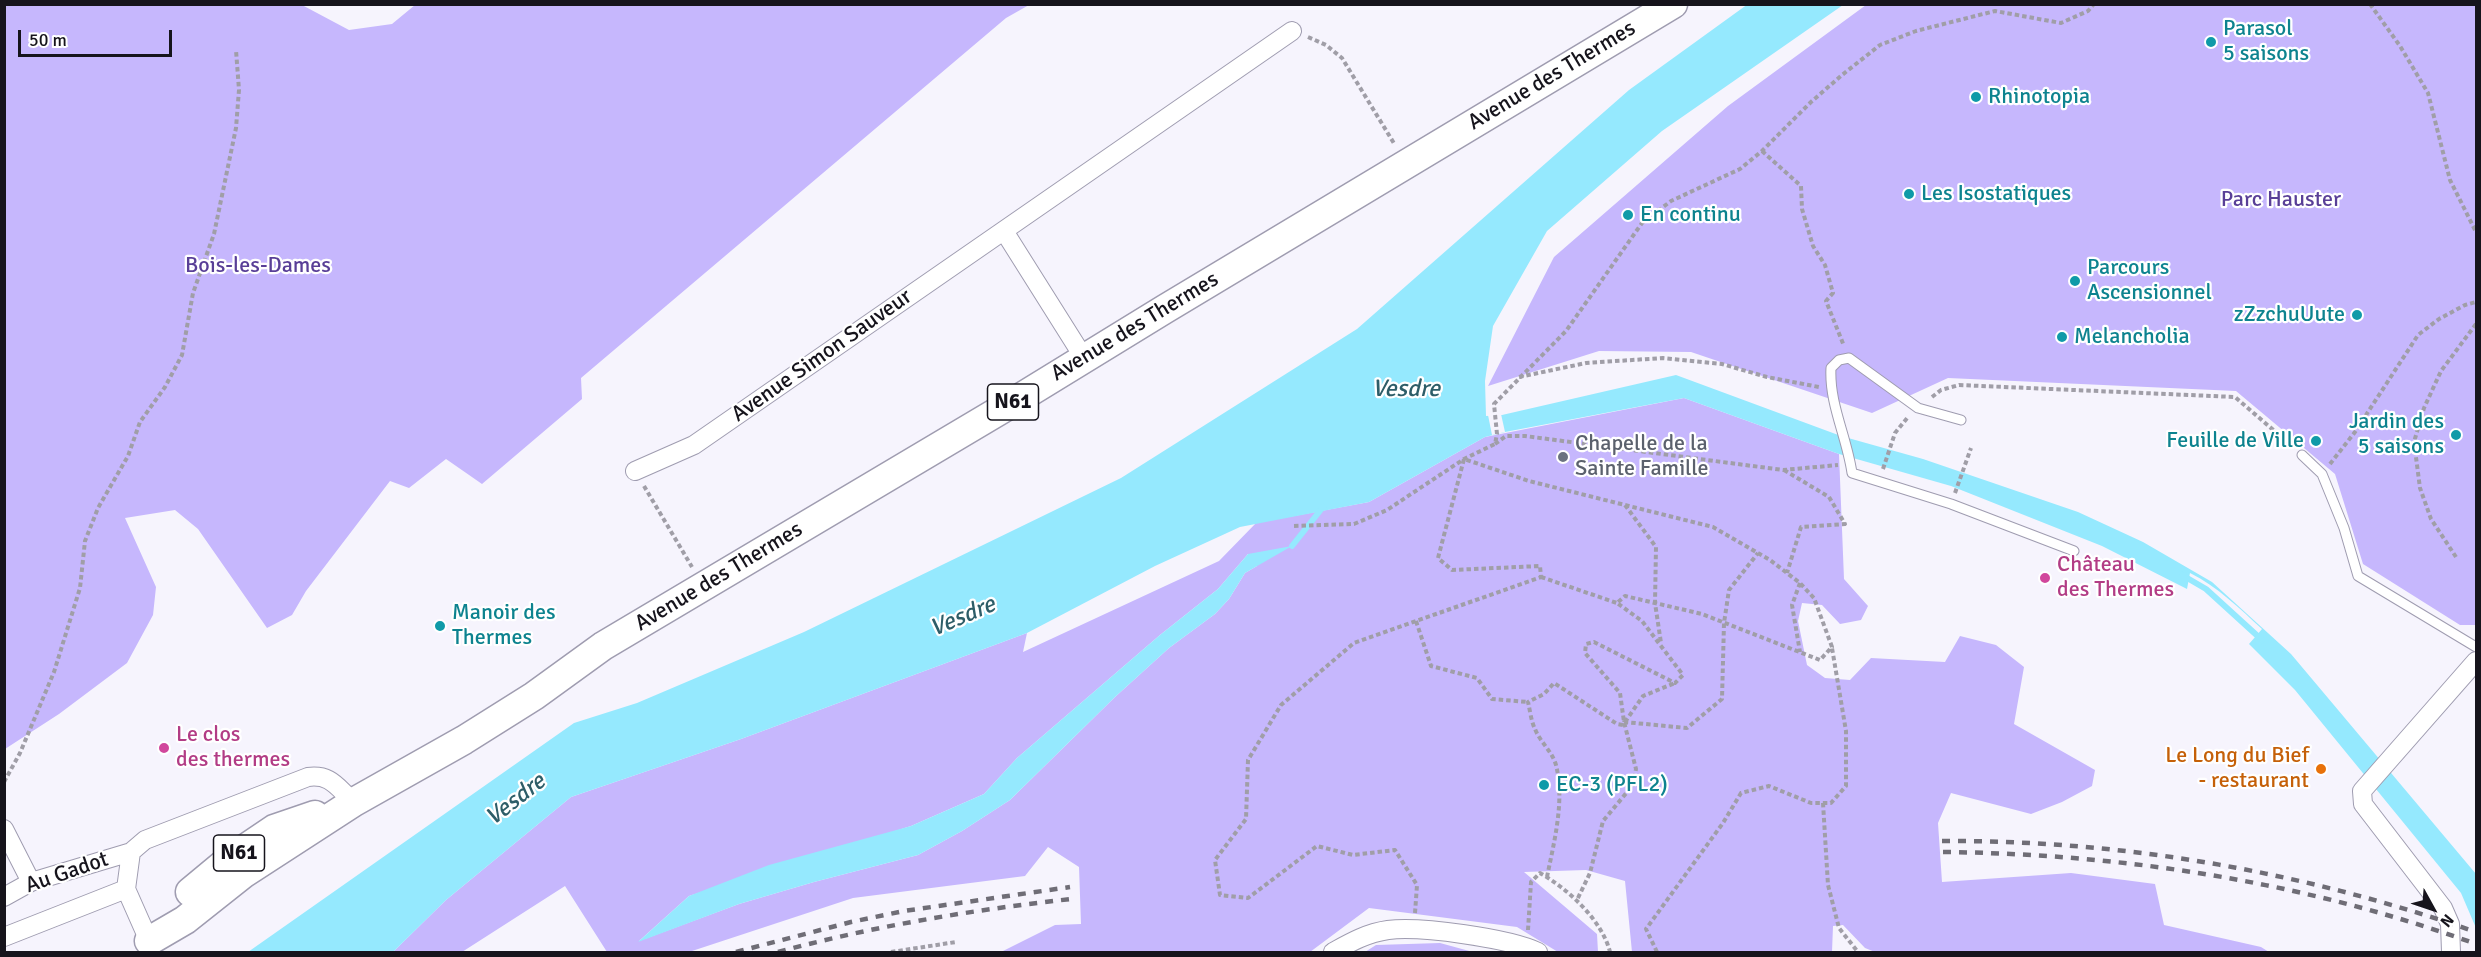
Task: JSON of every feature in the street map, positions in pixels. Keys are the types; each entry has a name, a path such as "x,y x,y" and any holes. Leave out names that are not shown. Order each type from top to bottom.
{"main road":[{"name":"Avenue des Thermes","path":"144,947 176,904 231,858 274,829 354,802 464,740 534,696 603,646 1002,410 1084,358 1673,4"}],"street":[{"name":"Avenue Simon Sauveur","path":"635,471 694,445 1292,31"},
{"path":"1004,231 1084,358"},
{"path":"2451,952 2450,924 2443,908 2362,804 2362,792 2476,661"},
{"path":"126,889 131,852 145,840 308,777 321,775 328,777 354,802"},
{"path":"4,829 32,882"},
{"name":"Au Gadot","path":"4,897 32,882 131,852"},
{"name":"Au Gadot","path":"4,937 126,889"},
{"name":"Avenue des Thermes","path":"126,889 144,947"},
{"path":"1333,952 1357,938 1388,930 1458,934 1532,950"}],"lane":[{"path":"1961,420 1918,408 1849,358 1839,360 1831,368 1830,389 1843,429 1852,473 1951,504 2073,551"},
{"path":"2302,454 2322,474 2344,528 2358,576 2476,647"}],"path":[{"path":"1495,444 1497,434 1494,404 1518,377 1566,331 1642,223 1671,201 1740,169 1762,151 1811,102 1880,45 1916,31 1995,11 2061,23 2088,11 2094,4"},
{"path":"2370,4 2400,46 2428,93 2450,180 2476,232"},
{"path":"1292,31 1326,45 1342,58 1407,163"},
{"path":"4,782 20,753 54,672 80,588 85,541 98,508 128,456 140,422 165,387 182,355 193,293 214,234 236,128 239,90 236,50"},
{"path":"1762,151 1801,186 1802,209 1813,246 1825,265 1833,293 1826,301 1849,358"},
{"path":"2322,474 2355,432 2418,335 2439,319 2476,302"},
{"path":"2456,557 2431,519 2420,488 2414,442 2424,408 2441,371 2476,324"},
{"path":"1518,377 1586,363 1674,358 1722,364 1767,377 1830,389"},
{"path":"1883,469 1895,433 1918,408 1941,390 1959,385 2235,397 2302,454"},
{"path":"1294,526 1354,524 1387,510 1464,459 1506,436 1525,436 1783,470 1838,464 1852,473"},
{"path":"1953,497 1971,448"},
{"path":"1464,459 1529,481 1713,527 1787,573 1814,598 1832,647 1846,731 1846,786 1831,803 1823,804 1811,803 1769,786 1741,793 1723,824 1646,929 1657,952"},
{"path":"1464,459 1438,558 1452,570 1540,566 1541,577"},
{"path":"1783,470 1829,497 1845,524 1801,527 1787,573"},
{"path":"635,471 703,586"},
{"path":"1624,505 1656,547 1655,603 1661,644"},
{"path":"1416,621 1431,666 1478,678 1492,699 1528,702 1544,694 1554,683 1617,724 1687,728 1722,699 1724,623 1729,590 1758,553"},
{"path":"1413,930 1417,885 1395,850 1353,855 1317,846 1248,898 1220,895 1215,860 1246,819 1248,760 1281,705 1354,644 1541,577 1617,603 1642,621 1683,675 1675,683 1643,696 1624,723"},
{"path":"1800,583 1792,605 1800,653"},
{"path":"1617,603 1625,596 1702,614 1820,660 1832,647"},
{"path":"1577,900 1590,873 1603,821 1633,785 1636,769 1624,723 1620,693 1585,653 1586,644 1594,642 1675,683"},
{"path":"1528,702 1535,729 1550,751 1557,774 1557,820 1547,877"},
{"path":"1823,804 1828,885 1839,928 1858,952"},
{"path":"1532,950 1531,882 1540,873 1577,900 1607,941 1610,952"},
{"path":"891,952 956,942"}],"green space":[{"name":"Bois-les-Dames","path":"5,5 302,5 349,30 392,24 415,5 1029,5 1006,18 581,378 582,399 482,484 446,459 409,488 390,481 306,591 292,615 267,628 198,529 175,510 125,518 156,587 153,615 127,663 59,714 5,749"},
{"name":"Parc Hauster","path":"1866,5 2476,5 2476,625 2460,625 2363,564 2335,474 2236,391 1948,378 1872,413 1691,352 1599,351 1488,386 1554,257 1728,106"},
{"path":"1684,398 1839,454 1844,579 1868,606 1861,620 1840,624 1822,605 1802,603 1798,621 1807,665 1825,678 1850,680 1871,658 1945,662 1960,636 1996,645 2024,667 2014,724 2095,770 2092,786 2062,802 2031,814 1951,793 1938,823 1942,882 2071,873 2155,884 2164,925 2261,947 2269,952 1875,952 1865,948 1843,925 1833,926 1832,952 1632,952 1625,881 1586,870 1524,872 1597,934 1598,952 1558,952 1517,927 1369,908 1310,952 1001,952 1055,925 1081,924 1079,867 1048,847 1025,876 853,898 689,952 607,952 565,886 462,952 393,952 446,900 571,797 741,739 1027,633 1023,652 1219,561 1256,523 1369,502 1485,437","holes":["1248,554 1257,566 1245,573 1229,599 1215,614 1169,648 1115,697 1010,800 962,831 918,855 739,904 639,941 689,896 911,826 984,794 1017,758 1160,635 1218,589"]},
{"path":"1440,943 1473,952 1365,952 1376,945"}],"water":[{"name":"Vesdre","path":"1748,4 1843,5 1662,131 1547,231 1493,326 1485,381 1486,416 1502,415 1676,375 1841,436 1923,459 2078,512 2143,542 2212,582 2291,654 2476,874 2476,928 2461,893 2295,690 2249,644 2262,629 2210,585 2190,573 2187,589 2102,546 1951,486 1839,454 1684,398 1485,437 1369,502 1240,527 1155,566 1027,633 741,739 571,797 446,900 393,952 248,952 574,723 637,703 804,632 1121,478 1357,329 1629,90"},
{"path":"1292,546 1245,573 1229,599 1215,614 1169,648 1115,697 1010,800 962,831 918,855 739,904 638,942 689,896 769,865 911,826 984,794 1017,758 1160,635 1218,589 1248,554"}],"pier":[{"path":"1501,414 1505,432 1492,435 1488,415"}],"waterway":[{"path":"1292,546 1323,507"},
{"path":"2182,575 2206,589 2262,640"}],"railway":[{"path":"1942,841 2078,846 2213,864 2346,892 2476,932"},
{"path":"1943,852 2079,858 2214,876 2280,888 2346,904 2411,922 2476,944"},
{"path":"736,952 851,922 904,911 1070,887"},
{"path":"778,952 850,934 923,920 1071,899"}],"place":[{"name":"Parasol 5 saisons","path":"2211,42"},
{"name":"Rhinotopia","path":"1976,97"},
{"name":"Les Isostatiques","path":"1909,194"},
{"name":"En continu","path":"1628,215"},
{"name":"Parcours Ascensionnel","path":"2075,281"},
{"name":"zZzchuUute","path":"2357,315"},
{"name":"Melancholia","path":"2062,337"},
{"name":"Jardin des 5 saisons","path":"2456,435"},
{"name":"Feuille de Ville","path":"2316,441"},
{"name":"Chapelle de la Sainte Famille","path":"1563,457"},
{"name":"Château des Thermes","path":"2045,578"},
{"name":"Manoir des Thermes","path":"440,626"},
{"name":"Le clos des thermes","path":"164,748"},
{"name":"Le Long du Bief - restaurant","path":"2321,769"},
{"name":"EC-3 (PFL2)","path":"1544,785"}]}
